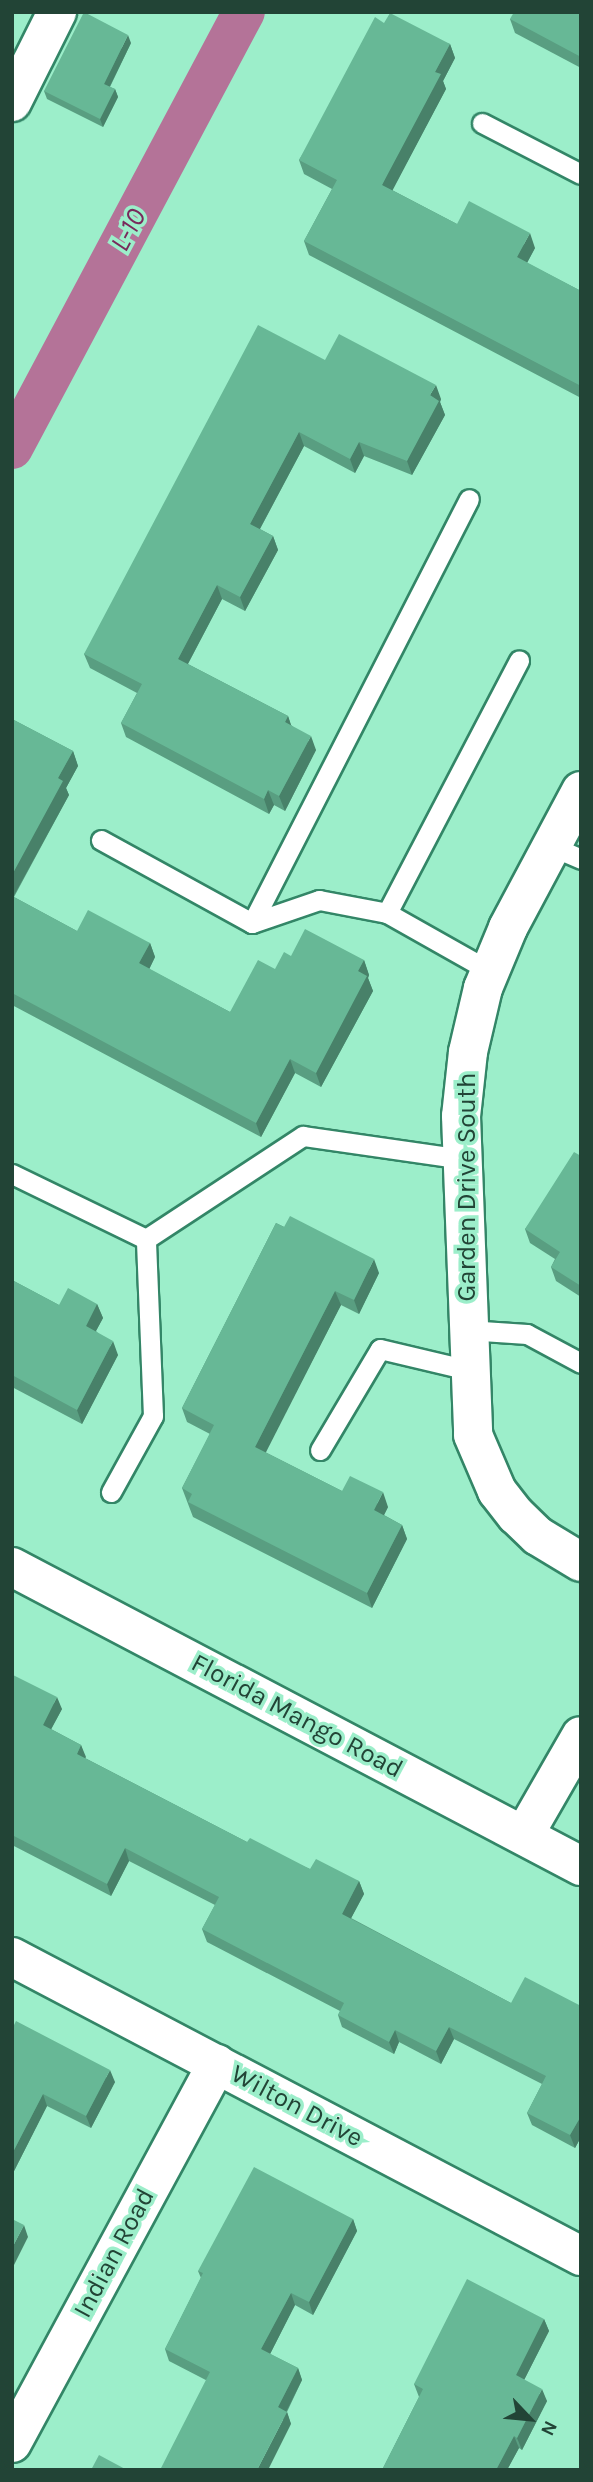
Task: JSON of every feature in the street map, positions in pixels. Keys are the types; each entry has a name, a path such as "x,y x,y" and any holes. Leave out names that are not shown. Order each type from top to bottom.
{"street":[{"path":"12,102 57,12"},
{"name":"Garden Drive South","path":"581,792 566,852 491,971 468,1052 463,1159 468,1370 473,1435 497,1491 538,1536 581,1562"},
{"name":"Florida Mango Road","path":"12,1567 581,1866"},
{"path":"524,1835 581,1736"},
{"name":"Wilton Drive","path":"12,1957 581,2256"},
{"name":"Indian Road","path":"12,2443 217,2064"}],"lane":[{"path":"482,123 581,174"},
{"path":"251,923 469,499"},
{"path":"387,913 519,660"},
{"path":"101,840 251,923 319,900 387,913 491,971"},
{"path":"146,1239 303,1136 463,1159"},
{"path":"12,1174 146,1239"},
{"path":"111,1492 153,1416 146,1239"},
{"path":"467,1330 527,1334 581,1363"},
{"path":"320,1450 380,1349 468,1370"}],"building":[{"path":"84,12 128,35 104,84 115,89 100,119 44,91"},
{"path":"514,12 581,12 581,57 510,19"},
{"path":"390,13 450,44 435,72 441,74 382,185 457,224 469,201 530,233 517,257 581,291 581,386 304,241 337,180 299,160 375,17 384,23"},
{"path":"258,325 325,360 339,334 436,385 430,395 439,401 407,461 359,442 350,459 299,432 250,524 273,536 240,597 217,585 178,659 288,716 285,722 311,736 279,796 268,790 264,799 121,723 142,684 84,654"},
{"path":"12,719 73,751 58,778 63,781 12,875"},
{"path":"12,896 77,931 88,910 150,943 139,963 230,1012 258,960 275,969 284,952 291,956 305,929 364,960 358,971 367,976 316,1073 290,1059 256,1123 12,993"},
{"path":"574,1152 581,1156 581,1286 551,1267 560,1252 525,1229"},
{"path":"290,1216 374,1259 354,1300 335,1291 255,1447 342,1491 350,1476 383,1492 374,1510 402,1525 367,1593 188,1502 192,1494 182,1488 214,1425 182,1408 276,1223 284,1227"},
{"path":"12,1280 59,1305 68,1288 97,1304 86,1326 113,1341 77,1410 12,1375"},
{"path":"13,1675 57,1697 43,1725 81,1745 77,1754 247,1842 250,1838 310,1869 316,1859 359,1881 342,1914 511,2003 525,1977 581,2006 581,2116 570,2135 527,2113 546,2076 449,2027 436,2051 395,2030 389,2042 338,2015 344,2003 202,1929 219,1897 125,1848 107,1884 12,1835"},
{"path":"16,2021 110,2070 86,2116 43,2094 12,2154 12,2029"},
{"path":"254,2167 353,2219 309,2302 291,2293 261,2349 298,2368 278,2407 287,2412 257,2470 160,2470 210,2372 165,2349 203,2273 198,2271"},
{"path":"12,2219 24,2225 12,2248"},
{"path":"467,2279 544,2319 516,2375 542,2389 517,2438 514,2436 496,2470 382,2470 423,2389 414,2384"},
{"path":"99,2455 127,2470 91,2470"}],"waterway":[{"name":"L-10","path":"12,448 244,12"}]}
